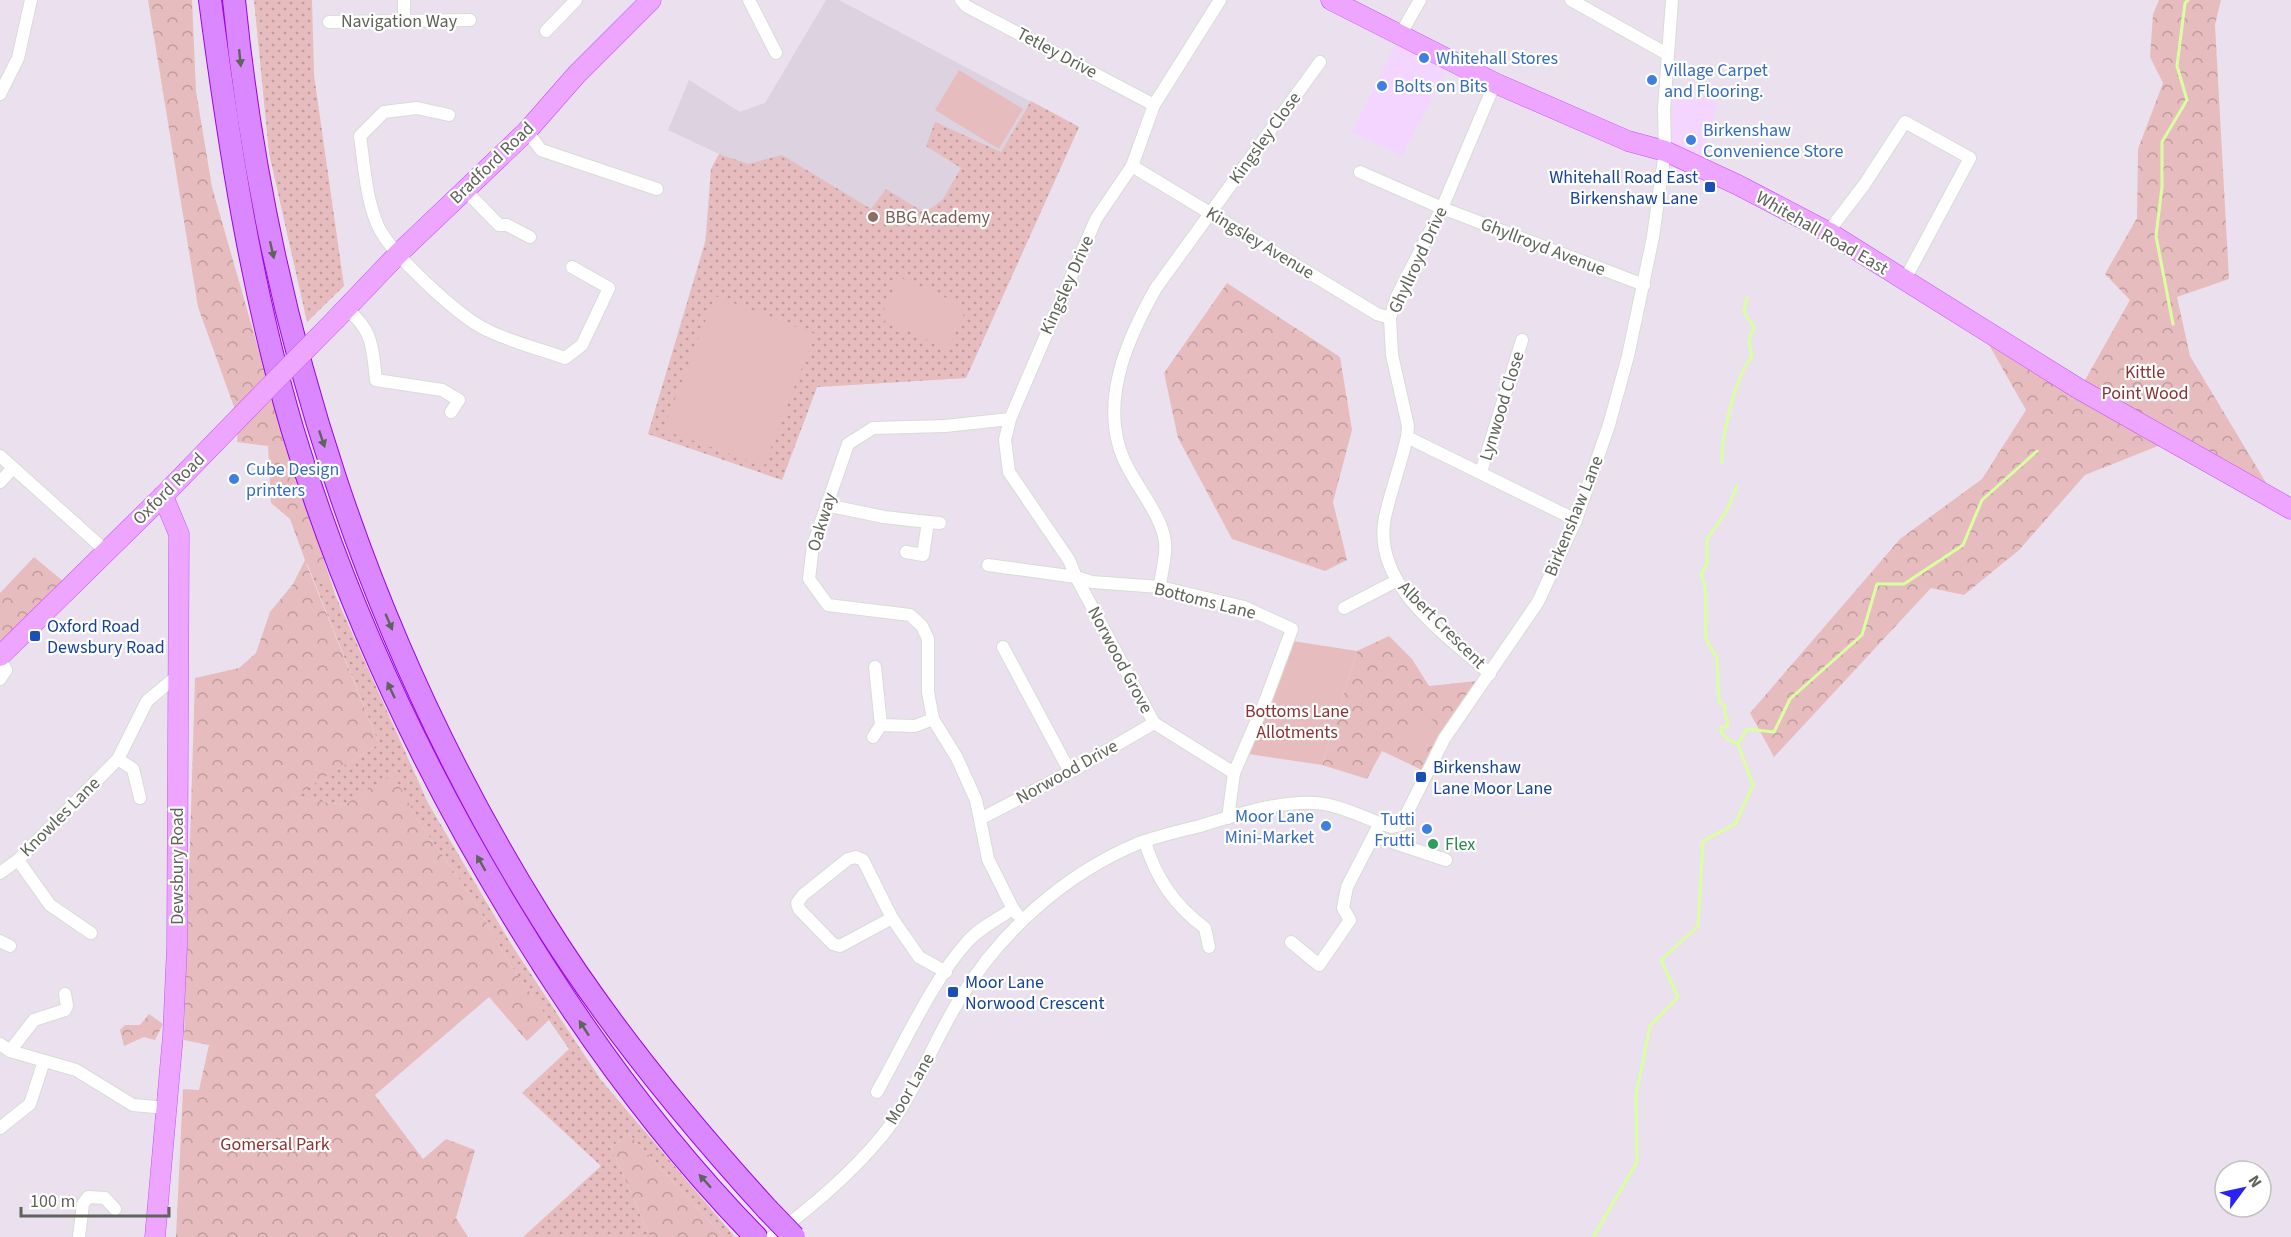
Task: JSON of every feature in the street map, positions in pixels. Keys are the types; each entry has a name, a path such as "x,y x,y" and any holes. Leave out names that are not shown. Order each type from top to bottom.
{"highway":[{"path":"210,0 230,150 247,241 292,425 321,515 386,680 432,777 489,877 597,1049 690,1165 750,1231"},
{"path":"234,0 255,156 269,236 300,368 382,606 429,714 463,785 543,922 625,1041 713,1149 794,1237"}],"main road":[{"name":"Whitehall Road East","path":"1331,0 1495,82 1628,141 1665,151 1738,184 1828,232 2079,389 2291,509"},
{"name":"Bradford Road","path":"341,314 464,189 527,131 646,2"},
{"name":"Oxford Road","path":"0,658 341,314"},
{"name":"Dewsbury Road","path":"155,1237 177,943 179,534 163,496"}],"street":[{"path":"0,94 18,58 31,0"},
{"path":"404,0 404,21"},
{"path":"546,31 576,0"},
{"path":"749,0 776,53"},
{"name":"Tetley Drive","path":"961,0 966,6 1154,105"},
{"name":"Kingsley Drive","path":"1076,577 1070,560 1009,472 1005,440 1010,419 1096,219 1132,166 1154,105 1220,0"},
{"path":"1400,35 1420,0"},
{"path":"1571,0 1667,54"},
{"name":"Birkenshaw Lane","path":"1380,823 1392,827 1401,825 1444,739 1538,602 1576,520 1609,425 1644,285 1665,151 1667,54 1672,0"},
{"name":"Navigation Way","path":"329,22 470,21"},
{"name":"Kingsley Close","path":"1160,587 1165,543 1161,528 1129,472 1118,445 1114,410 1118,379 1138,321 1151,296 1320,62"},
{"name":"Ghyllroyd Drive","path":"1407,437 1408,426 1392,355 1390,318 1397,296 1442,208 1495,82"},
{"path":"449,115 417,108 384,112 360,135 366,178 378,226 399,254 444,300 486,330 565,358 582,345 615,288 572,267"},
{"path":"1828,232 1864,185 1905,122 1970,158 1904,281"},
{"path":"527,131 541,150 657,189"},
{"name":"Kingsley Avenue","path":"1132,166 1377,314 1390,318"},
{"name":"Ghyllroyd Avenue","path":"1360,172 1442,208 1644,285"},
{"path":"464,189 499,225 507,225 530,237"},
{"path":"341,314 363,323 371,342 376,380 442,390 459,400 451,412"},
{"name":"Lynwood Close","path":"1481,472 1522,340"},
{"name":"Oakway","path":"933,719 928,692 928,639 922,626 910,615 828,605 809,579 813,545 848,444 873,428 945,426 1010,419"},
{"path":"1407,437 1576,520"},
{"name":"Albert Crescent","path":"1407,437 1385,519 1385,553 1396,581 1412,600 1490,674"},
{"path":"0,456 107,552"},
{"path":"0,482 13,468"},
{"path":"826,505 884,517 934,522 924,555 906,552"},
{"name":"Bottoms Lane","path":"988,565 1076,577 1092,582 1160,587 1244,607 1292,629 1266,699 1234,773 1228,818"},
{"name":"Norwood Grove","path":"1076,577 1154,723 1234,773"},
{"path":"1344,608 1396,581"},
{"path":"1003,647 1070,772"},
{"name":"Oxford Road","path":"0,658 6,670 0,679"},
{"path":"873,737 881,725 875,667"},
{"name":"Knowles Lane","path":"0,873 18,860 118,759 147,701 178,675"},
{"path":"881,725 915,726 933,719 957,758 976,800 988,859 1013,909 1022,919"},
{"name":"Norwood Drive","path":"980,819 1070,772 1154,723"},
{"path":"118,759 133,769 140,798"},
{"name":"Moor Lane","path":"772,1237 825,1195 882,1135 912,1088 958,1002 984,964 1022,919 1089,870 1145,842 1228,818 1289,804 1317,803 1380,823"},
{"path":"1291,942 1319,964 1350,920 1343,908 1347,887 1380,823"},
{"path":"1374,836 1446,860"},
{"path":"1145,842 1164,889 1188,916 1205,928 1209,948"},
{"path":"892,918 840,946 833,944 799,909 797,903 802,895 848,859 856,857 863,860 892,918 919,957 946,972"},
{"path":"18,860 50,906 91,933"},
{"name":"Moor Lane","path":"878,1092 946,972 967,942 1013,909"},
{"path":"65,994 67,1006 65,1010 34,1020 5,1047 76,1070 133,1105 166,1108"},
{"path":"0,1128 30,1104 44,1061"},
{"path":"79,1237 83,1204 88,1197 105,1198 115,1209"}],"shaded area":[{"name":"BBG Academy","path":"826,0 839,0 1079,127 966,378 817,387 782,480 648,434 705,241 711,169 719,154 668,130 689,80 740,112 765,103"},
{"path":"1400,35 1451,61 1402,156 1352,132"},
{"path":"1707,98 1718,104 1701,155 1670,148 1673,99"}],"green space":[{"name":"Gomersal Park","path":"148,0 192,0 196,91 212,187 281,428 336,597 306,563 379,744 293,797 344,805 393,774 420,824 472,897 510,964 549,1020 527,1041 489,997 375,1095 423,1159 446,1139 475,1150 456,1218 468,1237 176,1237 183,1089 199,1090 209,1045 184,1040 195,678 239,668 256,653 270,612 293,584 305,560 290,519 271,503 268,446 237,442 238,418 198,307"},
{"path":"254,0 312,0 314,75 344,286 307,322 269,153"},
{"name":"Kittle Point Wood","path":"2159,0 2221,0 2215,25 2229,279 2177,297 2190,356 2268,486 2169,428 2158,446 2085,475 2019,550 1964,595 1931,588 1774,757 1750,713 1900,539 1982,479 2026,410 1988,343 2075,398 2130,300 2105,274 2137,218 2138,149 2163,83 2150,57 2153,14"},
{"path":"959,70 1023,109 999,149 935,110"},
{"name":"BBG Academy","path":"1031,101 1079,127 966,378 817,387 782,480 648,434 706,240 711,169 719,154 748,164 782,155 871,209 886,189 925,213 943,199 961,168 926,146 935,122 1001,152"},
{"path":"899,277 967,307 948,349 880,319"},
{"path":"1227,283 1340,357 1352,430 1333,502 1347,560 1325,571 1232,539 1178,438 1164,373"},
{"path":"715,296 815,334 764,466 663,430"},
{"path":"304,556 336,597 428,803 511,944 601,1080 735,1237 724,1237 629,1134 611,1147 650,1237 523,1237 601,1166 522,1093 569,1049 510,964 472,897 420,824 393,775 344,805 292,797 379,744"},
{"path":"34,557 63,581 0,642 0,593"},
{"path":"1389,636 1412,659 1429,686 1486,680 1426,772 1382,751 1367,779 1322,765 1357,651"},
{"name":"Bottoms Lane Allotments","path":"1286,640 1357,651 1322,765 1242,753"},
{"path":"1418,710 1435,722 1420,744 1403,733"},
{"path":"149,1014 163,1024 155,1040 144,1037 124,1046 120,1030 125,1025 140,1025"},
{"path":"629,1134 724,1237 650,1237 611,1147"}],"waterway":[{"path":"2173,324 2156,236 2162,187 2162,142 2187,100 2177,66 2185,3 2188,0"},
{"path":"1722,462 1724,438 1735,391 1752,357 1749,341 1754,327 1744,312 1747,297"},
{"path":"1738,744 1747,729 1774,732 1790,699 1862,635 1877,584 1904,584 1963,545 1982,500 2037,451"},
{"path":"1737,486 1726,512 1707,539 1707,564 1701,575 1705,584 1706,639 1717,658 1719,702 1725,706 1725,716 1728,720 1727,727 1721,727 1721,732 1727,739 1738,744"},
{"path":"1593,1237 1637,1162 1636,1095 1650,1026 1678,997 1661,960 1698,926 1703,841 1735,824 1753,785 1738,744"}],"place":[{"name":"Whitehall Stores","path":"1424,58"},
{"name":"Village Carpet and Flooring.","path":"1652,80"},
{"name":"Bolts on Bits","path":"1382,86"},
{"name":"Birkenshaw Convenience Store","path":"1691,140"},
{"name":"Whitehall Road East Birkenshaw Lane","path":"1710,187"},
{"name":"BBG Academy","path":"873,217"},
{"name":"Cube Design printers","path":"234,479"},
{"name":"Oxford Road Dewsbury Road","path":"35,636"},
{"name":"Birkenshaw Lane Moor Lane","path":"1421,777"},
{"name":"Moor Lane Mini-Market","path":"1326,826"},
{"name":"Tutti Frutti","path":"1427,829"},
{"name":"Flex","path":"1433,844"},
{"name":"Moor Lane Norwood Crescent","path":"953,992"}]}
